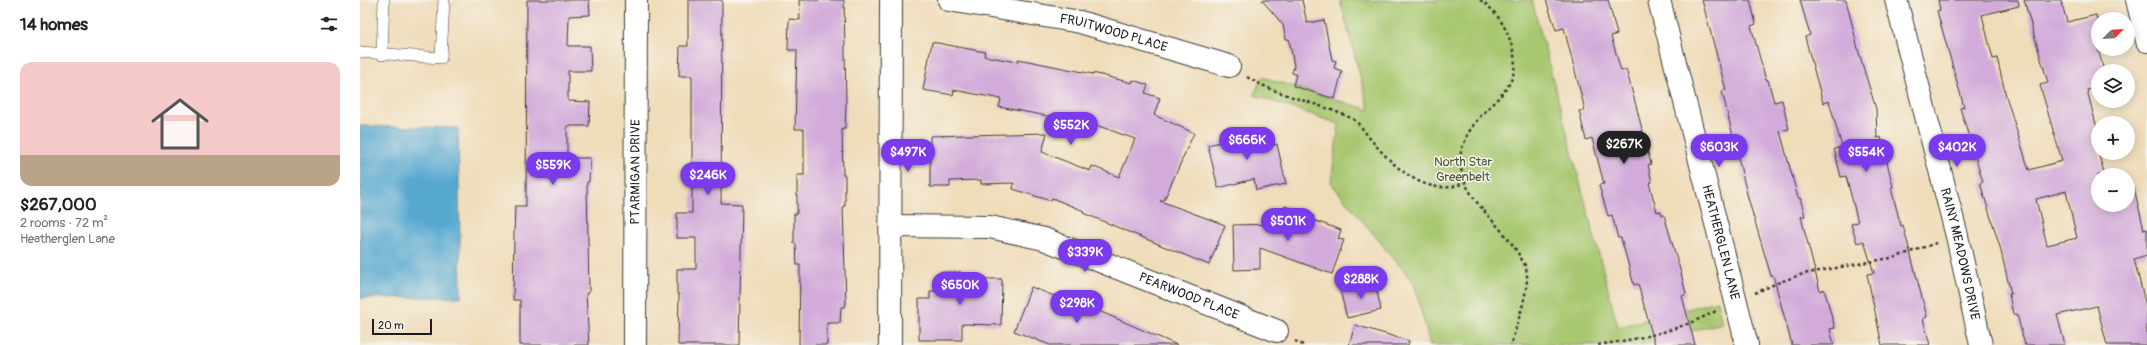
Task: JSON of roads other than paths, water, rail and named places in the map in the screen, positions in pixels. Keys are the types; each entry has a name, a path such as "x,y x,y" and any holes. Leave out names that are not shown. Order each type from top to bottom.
{"street":[{"name":"PTARMIGAN DRIVE","path":"635,345 636,0"},
{"path":"890,345 891,0"},
{"name":"FRUITWOOD PLACE","path":"949,0 1080,22 1229,66"},
{"name":"HEATHERGLEN LANE","path":"1659,0 1747,345"},
{"name":"RAINY MEADOWS DRIVE","path":"1896,0 1957,236 1981,345"},
{"path":"2137,0 2147,41"},
{"name":"PEARWOOD PLACE","path":"891,226 990,227 1044,239 1277,331"}],"lane":[{"path":"382,55 384,0"},
{"path":"360,52 382,55 441,58 444,0"}],"water":[{"path":"360,126 458,128 461,297 360,298"}],"park label":[{"name":"North Star Greenbelt","path":"1463,170"}]}
